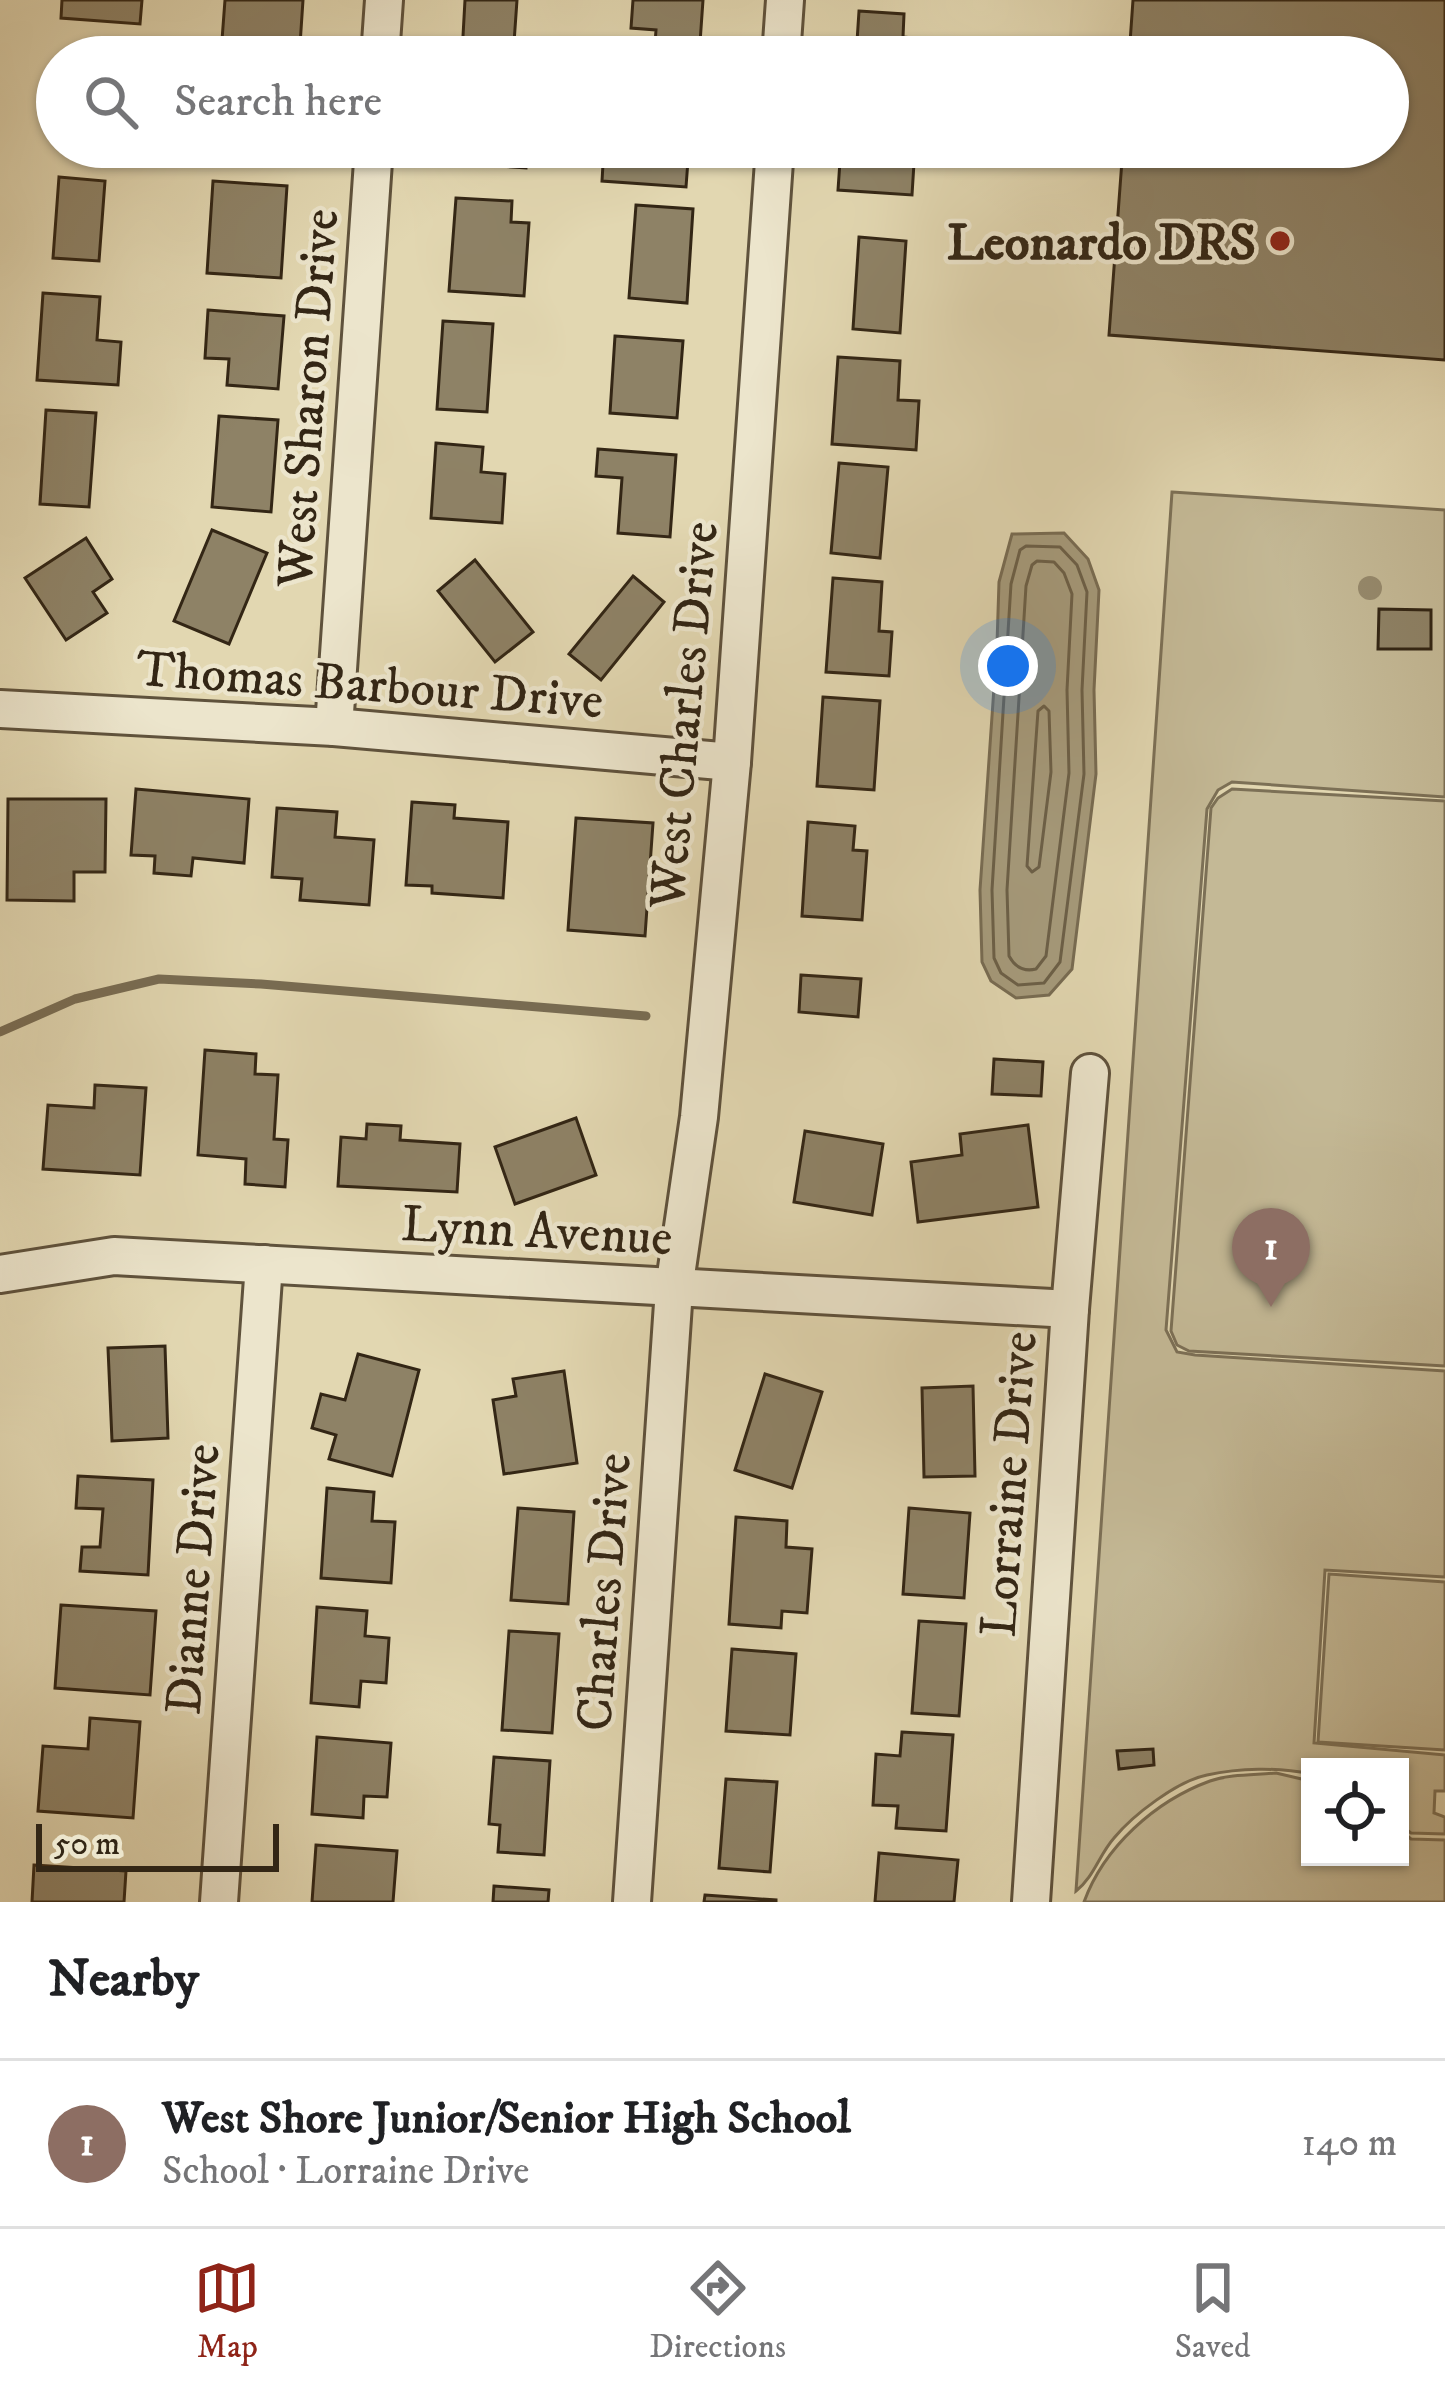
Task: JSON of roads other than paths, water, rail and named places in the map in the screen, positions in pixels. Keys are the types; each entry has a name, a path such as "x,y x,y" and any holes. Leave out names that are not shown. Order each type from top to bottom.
{"street":[{"path":"381,36 384,0"},
{"path":"782,36 785,0"},
{"name":"West Sharon Drive","path":"334,727 373,168"},
{"name":"West Charles Drive","path":"674,1289 699,1117 732,762 774,168"},
{"name":"Thomas Barbour Drive","path":"0,709 334,727 732,762"},
{"name":"Lorraine Drive","path":"1030,1902 1090,1072"},
{"name":"Lynn Avenue","path":"0,1274 114,1256 1070,1309"},
{"name":"Dianne Drive","path":"219,1902 264,1264"},
{"name":"Charles Drive","path":"632,1902 674,1289"}],"water":[{"path":"1064,533 1088,559 1099,590 1096,774 1072,969 1049,995 1016,998 991,981 982,962 980,890 999,582 1012,534"}],"waterway":[{"path":"0,1032 75,999 159,979 646,1016"}],"place":[{"name":"Leonardo DRS","path":"1280,241"},
{"name":"West Shore Junior/Senior High School","path":"1271,1307"}]}
